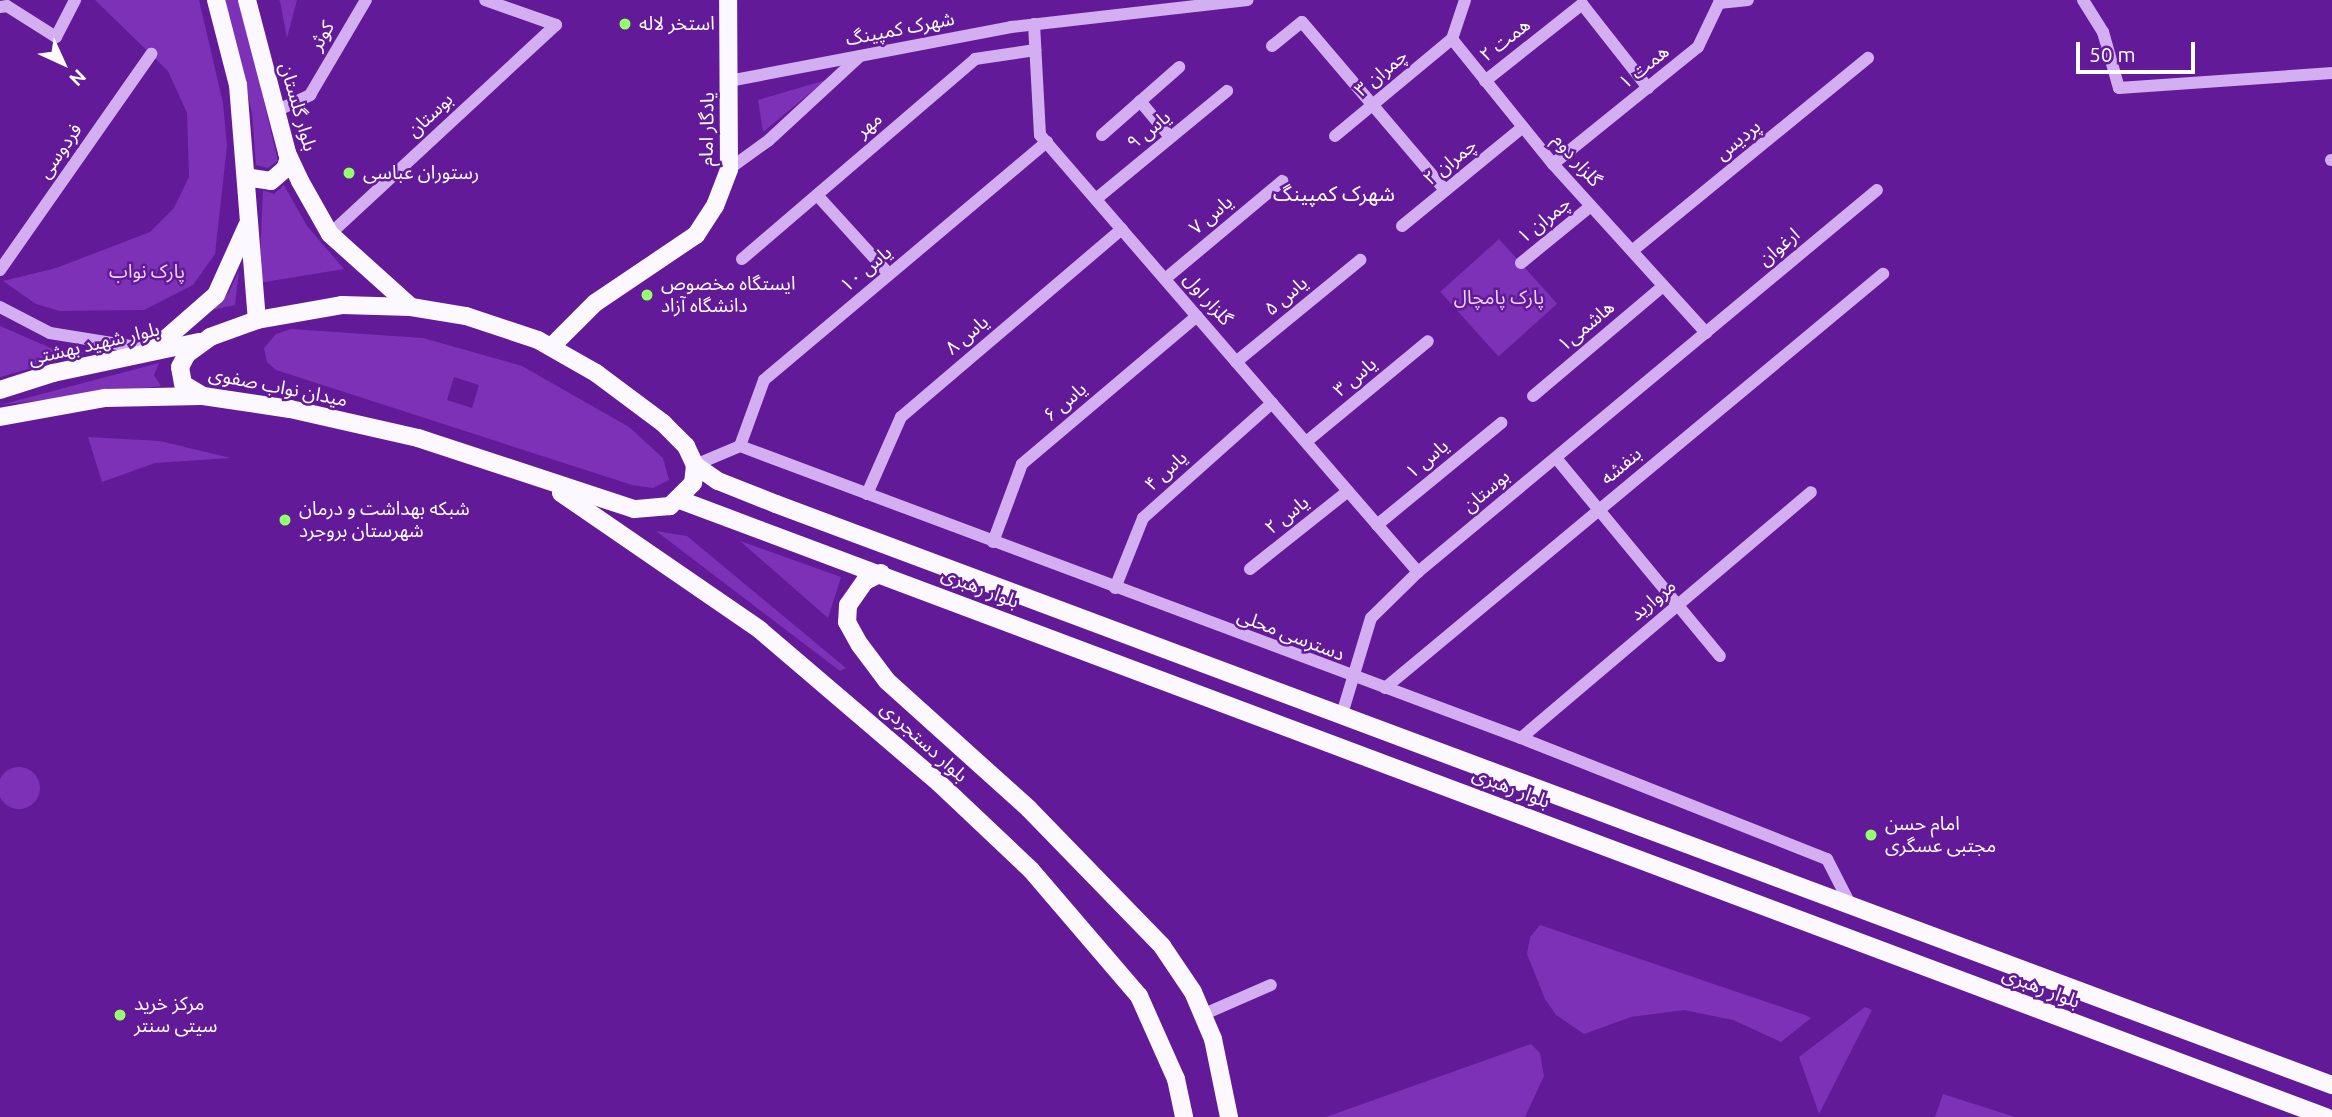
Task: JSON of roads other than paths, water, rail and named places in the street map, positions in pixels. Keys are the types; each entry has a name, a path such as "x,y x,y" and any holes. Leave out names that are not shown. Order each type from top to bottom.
{"main road":[{"path":"216,0 239,85 257,320"},
{"name":"بلوار گلستان","path":"247,0 289,158 330,234 411,307"},
{"name":"یادگار امام","path":"551,347 596,303 696,235 715,206 729,169 728,0"},
{"path":"246,177 271,181 285,169 289,158"},
{"path":"153,350 216,295 249,220"},
{"name":"میدان نواب صفوی","path":"680,500 650,511 634,509 406,436 289,409 203,396 183,384 180,368 200,342 257,320 342,305 411,307 501,326 551,347 596,373 663,423 686,446 695,465"},
{"name":"بلوار شهید بهشتی","path":"0,390 153,350 200,342"},
{"path":"0,417 105,398 203,396"},
{"path":"680,500 693,483 695,465"},
{"name":"بلوار رهبری","path":"695,465 718,481 776,504 2332,1085"},
{"name":"بلوار دستجردی","path":"544,481 760,630 929,774 1031,870 1139,996 1176,1079 1184,1117"},
{"name":"بلوار رهبری","path":"680,500 881,573 2326,1117"},
{"name":"بلوار دستجردی","path":"881,573 865,581 848,605 847,622 860,645 887,681 1029,809 1161,946 1202,1015 1222,1071 1229,1117"}],"street":[{"path":"0,7 7,6 56,37 75,0"},
{"name":"کوثر","path":"276,111 310,94 366,0"},
{"name":"بوستان","path":"330,234 556,25 485,0"},
{"name":"شهرک کمپینگ","path":"729,81 1034,24 1247,0"},
{"path":"1452,39 1465,0"},
{"name":"همت ۱","path":"1553,164 1698,47 1719,4 1748,0"},
{"path":"2083,0 2103,32 2119,88 2332,73"},
{"name":"همت ۲","path":"1485,81 1582,4 1648,89"},
{"path":"1272,46 1302,22 1445,190"},
{"name":"گلزار اول","path":"1034,24 1040,135 1418,572"},
{"name":"گلزار دوم","path":"1452,39 1553,164 1706,333"},
{"name":"چمران ۳","path":"1335,136 1452,39"},
{"name":"مهر","path":"742,260 975,60 1035,50"},
{"name":"فردوسی","path":"0,270 151,54"},
{"path":"729,169 769,139 859,57"},
{"name":"پردیس","path":"1632,251 1868,58"},
{"path":"1102,135 1179,67"},
{"name":"یاس ۹","path":"1096,199 1227,91"},
{"path":"1140,101 1170,137"},
{"name":"چمران ۲","path":"1402,226 1523,127"},
{"name":"یاس ۱۰","path":"740,446 764,380 1046,142"},
{"name":"یاس ۷","path":"1165,279 1282,181"},
{"name":"ارغوان","path":"1706,333 1877,190"},
{"path":"817,195 890,274"},
{"name":"چمران ۱","path":"1521,263 1591,206"},
{"name":"یاس ۸","path":"867,494 901,416 1122,229"},
{"name":"یاس ۵","path":"1237,362 1360,260"},
{"name":"بنفشه","path":"1385,688 1883,274"},
{"name":"هاشمی۱","path":"1533,396 1663,286"},
{"path":"0,307 50,333 153,350"},
{"name":"یاس ۶","path":"993,542 1022,464 1197,316"},
{"name":"بوستان","path":"1342,714 1371,618 1418,572 1706,333"},
{"name":"یاس ۳","path":"1306,442 1428,341"},
{"name":"یاس ۴","path":"1115,588 1143,518 1272,403"},
{"name":"یاس ۱","path":"1377,525 1501,423"},
{"path":"695,465 740,446"},
{"name":"دسترسی محلی","path":"740,446 1353,679 1385,688 1521,738 1827,859 1850,905"},
{"path":"1556,458 1720,656"},
{"name":"یاس ۲","path":"1250,569 1348,491"},
{"name":"مروارید","path":"1521,738 1811,492"},
{"path":"1202,1015 1271,985"}],"place":[{"name":"استخر لاله","path":"625,24"},
{"name":"رستوران عباسی","path":"349,173"},
{"name":"ایستگاه مخصوص دانشگاه آزاد","path":"647,295"},
{"name":"شبکه بهداشت و درمان شهرستان بروجرد","path":"285,520"},
{"name":"امام حسن مجتبی عسگری","path":"1871,835"},
{"name":"مرکز خرید سیتی سنتر","path":"120,1015"}],"district":[{"name":"شهرک کمپینگ","path":"1334,193"}],"park label":[{"name":"پارک نواب","path":"147,272"},
{"name":"پارک پامچال","path":"1499,298"}]}
